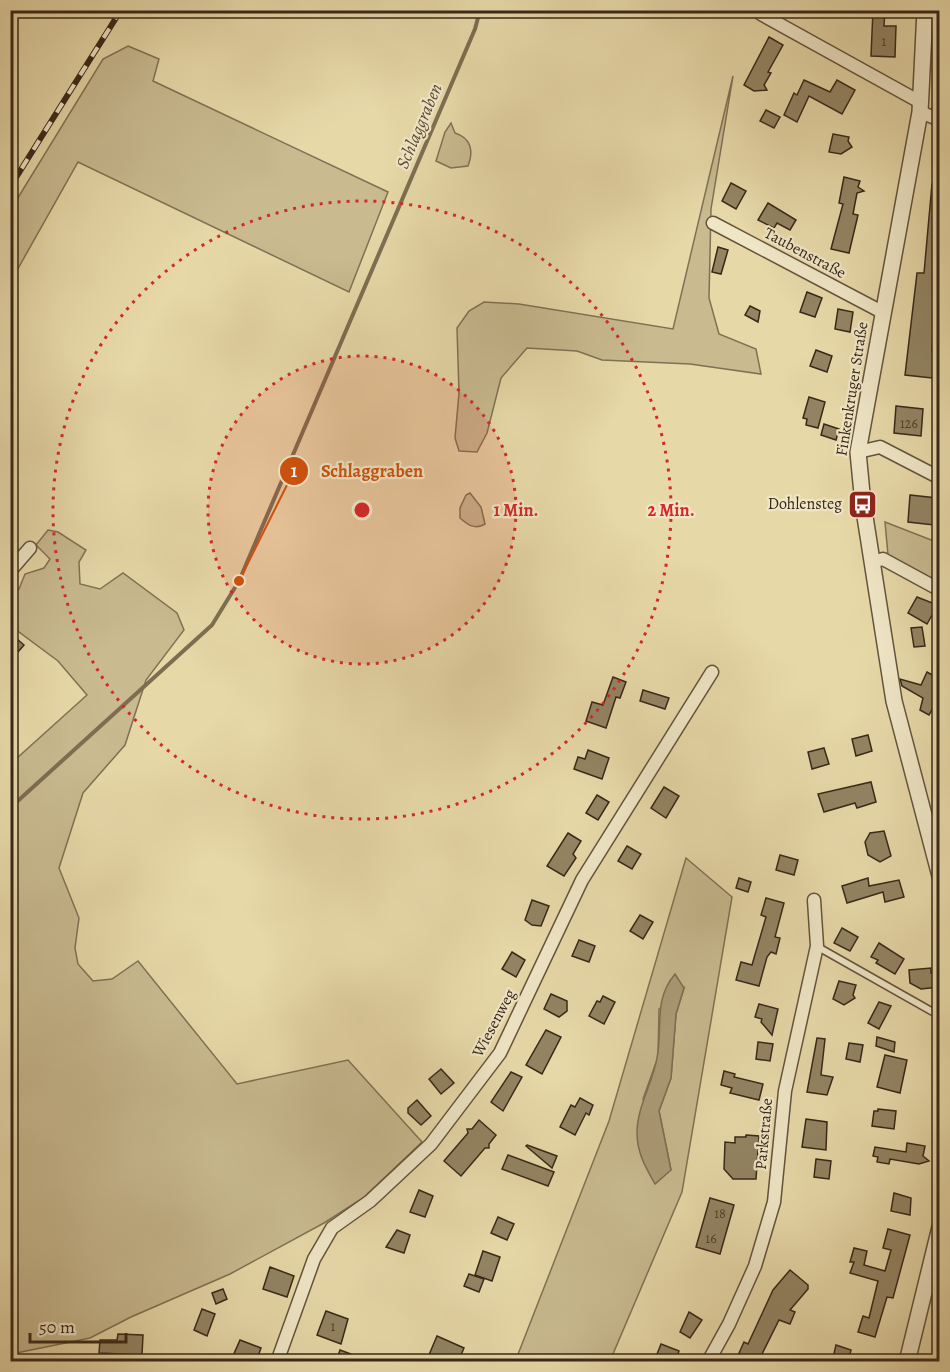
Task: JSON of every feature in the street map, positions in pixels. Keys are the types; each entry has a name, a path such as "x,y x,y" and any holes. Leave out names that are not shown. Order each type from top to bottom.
{"street":[{"name":"Finkenkruger Straße","path":"925,10 920,107 858,452 872,562 896,712 939,876"},
{"path":"761,14 939,120"},
{"name":"Taubenstraße","path":"713,223 882,312"},
{"path":"858,452 880,447 939,478"},
{"path":"10,571 30,548"},
{"path":"872,562 883,559 939,590"},
{"name":"Wiesenweg","path":"278,1362 314,1259 332,1228 370,1201 431,1144 501,1053 582,880 712,672"},
{"name":"Parkstraße","path":"708,1362 729,1324 755,1266 774,1202 785,1091 817,946 814,900"},
{"path":"907,1362 939,1227"}],"lane":[{"path":"817,946 939,1016"}],"shaded area":[{"path":"128,46 159,59 153,81 388,192 349,292 78,162 11,281 11,209 103,59"},
{"path":"733,76 711,209 709,298 719,334 756,349 761,374 690,364 602,360 577,351 527,348 501,378 487,433 477,452 459,451 455,438 459,393 457,328 469,311 484,302 519,304 673,329"},
{"path":"451,123 455,133 465,138 470,146 471,155 468,166 451,168 436,161 445,132"},
{"path":"470,493 481,507 485,524 478,527 460,518 460,508 466,495"},
{"path":"885,522 939,543 939,583 888,555"},
{"path":"48,530 58,532 86,550 79,562 80,584 100,589 123,573 177,613 184,630 146,680 125,745 83,793 59,868 79,918 75,948 78,964 93,981 112,979 138,961 237,1084 348,1060 422,1142 363,1198 324,1223 230,1274 131,1317 90,1338 11,1354 11,768 16,759 87,695 58,661 11,626 11,589 19,589 25,574 44,568 50,559 36,545"},
{"path":"686,858 732,897 682,1192 610,1361 515,1362 609,1121","holes":["684,988 676,1014 671,1078 659,1111 671,1170 643,1099 658,1057 659,1009"]},
{"path":"675,974 684,988 676,1014 671,1078 659,1111 671,1170 655,1184 640,1154 637,1133 642,1104 657,1058 661,1004 668,984"}],"building":[{"path":"873,10 885,10 884,26 896,26 895,57 871,56"},
{"path":"769,37 783,45 768,72 771,73 764,85 767,90 754,91 744,85"},
{"path":"804,80 830,92 837,80 855,90 842,114 809,96 797,122 784,115 794,93 797,95"},
{"path":"766,110 780,117 774,128 760,121"},
{"path":"833,134 849,137 848,141 852,147 841,154 829,152"},
{"path":"844,177 860,181 858,187 864,191 857,193 853,214 858,215 849,253 831,249 843,204 839,203"},
{"path":"731,183 746,191 736,209 722,201"},
{"path":"932,184 939,184 939,272 932,351 935,351 935,360 932,378 905,375 917,273 924,273"},
{"path":"768,203 796,220 790,230 777,223 774,228 758,220"},
{"path":"718,247 728,250 721,274 712,272"},
{"path":"807,292 822,298 815,317 800,312"},
{"path":"750,306 760,311 758,322 745,315"},
{"path":"838,309 853,312 850,332 835,329"},
{"path":"816,350 832,356 827,372 810,366"},
{"path":"809,397 825,402 818,428 806,425 807,419 803,418"},
{"path":"896,406 923,409 921,436 894,433"},
{"path":"824,424 839,429 836,440 821,435"},
{"path":"910,495 937,498 934,525 908,522"},
{"path":"917,597 935,604 936,608 927,624 908,613"},
{"path":"922,627 925,646 914,647 911,628"},
{"path":"10,633 24,645 10,661"},
{"path":"927,672 939,679 939,698 929,715 920,710 923,698 902,686 900,679 921,685"},
{"path":"613,677 626,682 620,698 616,697 606,728 586,721 592,702 603,705"},
{"path":"643,690 669,698 665,709 640,701"},
{"path":"868,735 872,751 856,756 852,739"},
{"path":"824,748 829,764 812,769 808,752"},
{"path":"588,750 609,758 602,779 574,769 578,757 585,759"},
{"path":"871,782 876,802 857,808 855,803 824,812 818,794"},
{"path":"664,787 679,796 666,818 651,808"},
{"path":"597,795 609,802 598,820 586,813"},
{"path":"884,831 891,856 880,862 868,855 865,842 870,833"},
{"path":"568,833 581,841 573,854 576,858 564,876 547,866"},
{"path":"627,846 641,854 632,869 618,861"},
{"path":"780,855 798,860 794,875 776,870"},
{"path":"739,878 751,882 748,892 736,888"},
{"path":"868,878 869,886 899,880 904,897 885,902 883,892 847,903 842,886"},
{"path":"766,898 784,903 775,937 780,938 776,954 771,952 767,957 759,986 736,980 741,962 752,965 766,917 761,915"},
{"path":"532,900 549,906 541,926 532,925 525,920"},
{"path":"640,915 653,922 643,939 630,931"},
{"path":"842,928 858,937 850,951 834,943"},
{"path":"579,940 595,946 589,962 572,956"},
{"path":"879,943 904,959 895,974 876,963 878,960 871,957"},
{"path":"512,952 525,960 516,977 502,969"},
{"path":"931,968 931,973 938,972 939,987 921,989 910,983 909,970"},
{"path":"839,981 856,985 853,995 855,998 844,1005 833,999"},
{"path":"551,994 567,1001 567,1011 559,1017 544,1009"},
{"path":"603,996 615,1002 604,1024 589,1016 597,1001 600,1002"},
{"path":"879,1002 891,1006 879,1029 868,1023"},
{"path":"759,1004 778,1009 772,1035 761,1022 762,1019 755,1017"},
{"path":"546,1030 561,1037 542,1074 526,1065"},
{"path":"877,1037 895,1042 894,1052 876,1046"},
{"path":"817,1038 825,1039 821,1075 833,1077 827,1095 807,1092"},
{"path":"758,1042 773,1044 770,1061 756,1059"},
{"path":"849,1043 863,1045 860,1062 846,1059"},
{"path":"885,1055 907,1060 900,1093 877,1087"},
{"path":"441,1069 454,1083 441,1094 429,1079"},
{"path":"724,1071 735,1074 734,1077 763,1084 759,1100 730,1093 732,1088 721,1085"},
{"path":"511,1072 522,1077 503,1111 491,1102"},
{"path":"580,1098 593,1105 589,1115 586,1113 575,1135 560,1127 571,1105 575,1107"},
{"path":"417,1100 431,1116 421,1125 408,1113 408,1108"},
{"path":"878,1109 896,1111 894,1129 872,1126 874,1111"},
{"path":"806,1119 827,1122 826,1150 802,1147"},
{"path":"479,1120 496,1135 489,1144 489,1148 485,1148 461,1176 444,1161 468,1133 467,1129 472,1129"},
{"path":"746,1135 759,1136 756,1179 733,1179 724,1169 725,1142 735,1143 735,1137 746,1137"},
{"path":"907,1143 925,1146 923,1156 929,1161 919,1164 890,1159 889,1164 877,1162 878,1157 873,1156 875,1147 906,1152"},
{"path":"526,1146 557,1156 552,1168"},
{"path":"508,1155 554,1172 548,1186 502,1169"},
{"path":"816,1159 831,1161 829,1179 814,1177"},
{"path":"419,1190 433,1196 425,1217 410,1212"},
{"path":"894,1193 911,1198 910,1215 891,1211"},
{"path":"710,1198 734,1205 720,1254 696,1247"},
{"path":"498,1217 514,1224 507,1240 491,1233"},
{"path":"888,1229 910,1235 893,1298 887,1297 875,1337 858,1332 863,1316 869,1318 878,1281 850,1273 854,1262 850,1262 854,1248 867,1251 864,1265 885,1271 891,1250 883,1248"},
{"path":"397,1230 410,1235 404,1253 386,1247"},
{"path":"483,1251 500,1257 492,1281 475,1275"},
{"path":"270,1267 294,1276 287,1297 263,1289"},
{"path":"790,1270 808,1285 808,1289 790,1310 795,1312 790,1324 779,1320 758,1362 735,1362 744,1342 748,1344 773,1290"},
{"path":"469,1274 484,1279 479,1292 464,1286"},
{"path":"223,1289 227,1299 216,1304 212,1293"},
{"path":"202,1309 215,1314 207,1336 194,1330"},
{"path":"326,1311 348,1319 341,1344 317,1335"},
{"path":"689,1312 702,1320 690,1338 680,1332"},
{"path":"118,1334 143,1335 142,1355 99,1353 100,1340 117,1340"},
{"path":"437,1336 464,1348 458,1362 426,1362"},
{"path":"240,1340 261,1348 256,1362 246,1362 233,1356"},
{"path":"661,1344 679,1351 675,1362 654,1362"},
{"path":"836,1345 851,1350 848,1362 832,1362"},
{"path":"340,1350 367,1360 367,1362 336,1362"}],"waterway":[{"name":"Schlaggraben","path":"10,808 212,625 239,581 475,29 480,10"}],"railway":[{"path":"10,187 121,10"}],"place":[{"name":"Dohlensteg","path":"863,504"},
{"name":"Schlaggraben","path":"239,581"}]}
